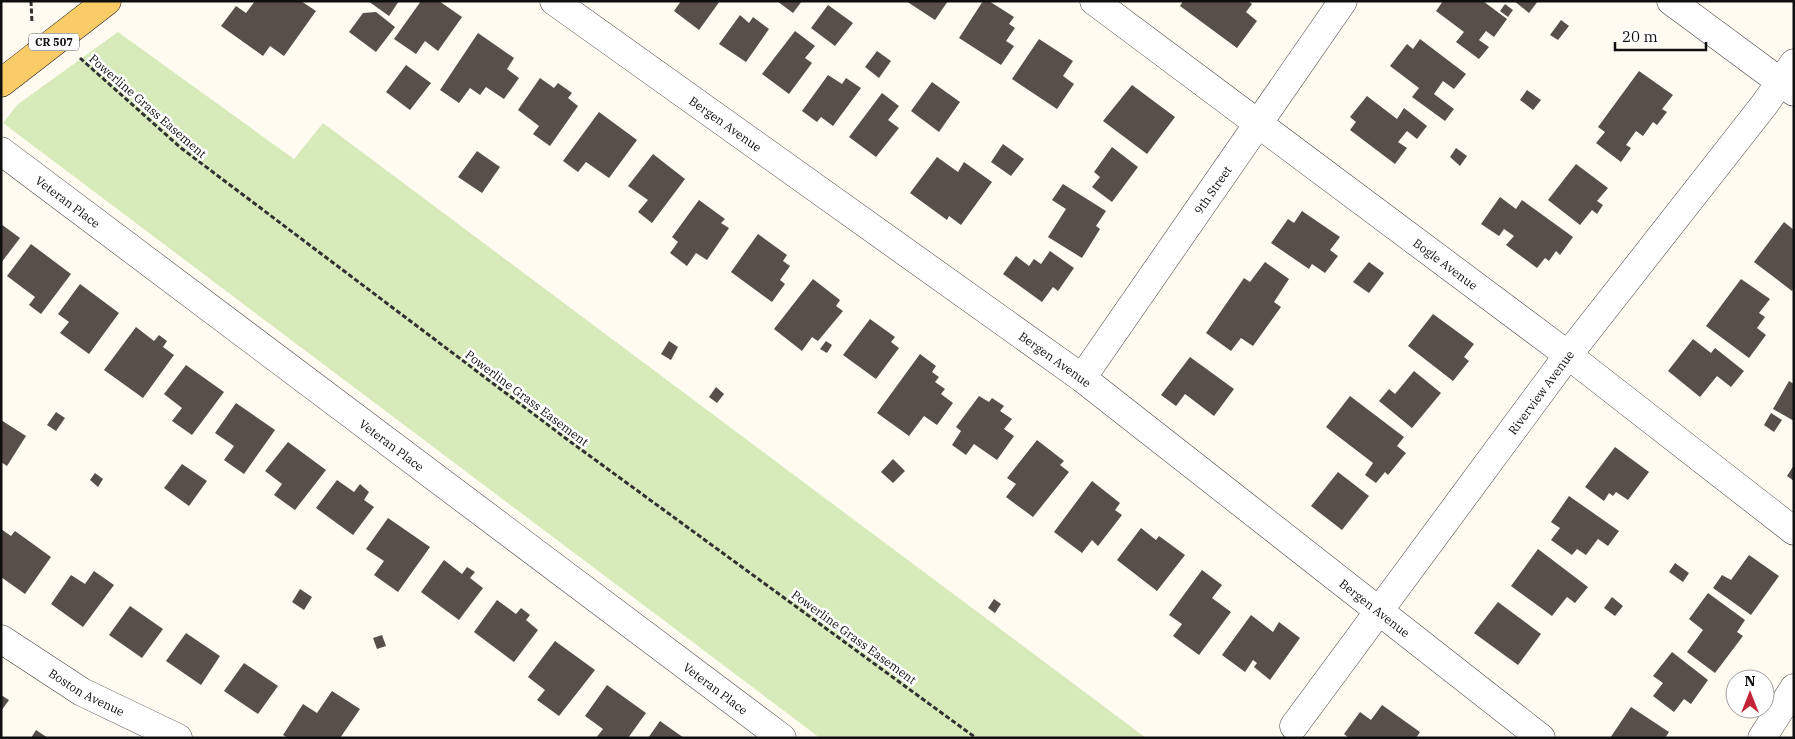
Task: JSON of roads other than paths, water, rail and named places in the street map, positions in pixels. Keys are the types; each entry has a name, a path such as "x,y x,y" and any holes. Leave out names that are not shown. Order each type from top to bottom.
{"main road":[{"name":"CR 507","path":"1,84 107,1"}],"street":[{"name":"Bergen Avenue","path":"554,1 1082,378 1540,738"},
{"name":"Bogle Avenue","path":"1094,1 1568,355 1794,531"},
{"name":"9th Street","path":"1082,378 1343,1"},
{"path":"1671,1 1790,79"},
{"name":"Riverview Avenue","path":"1294,726 1377,611 1568,355 1790,79"},
{"name":"Veteran Place","path":"1,151 782,738"},
{"name":"Boston Avenue","path":"1,639 82,692 178,738"},
{"path":"1762,738 1794,688"}]}
